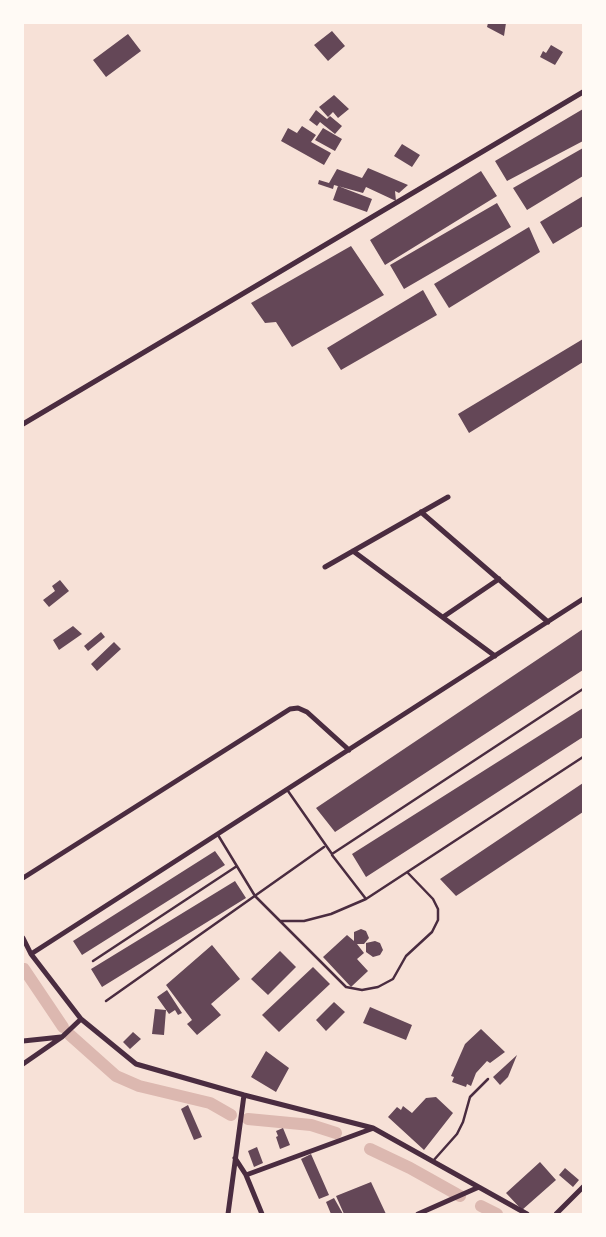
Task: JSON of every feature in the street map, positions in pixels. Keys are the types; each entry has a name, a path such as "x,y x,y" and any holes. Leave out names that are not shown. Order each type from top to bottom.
{"street":[{"path":"23,424 583,92"},
{"path":"325,567 448,497"},
{"path":"421,512 548,622"},
{"path":"353,551 495,656"},
{"path":"443,617 499,579"},
{"path":"31,954 583,599"},
{"path":"23,878 290,709 298,708 307,712 349,750"},
{"path":"23,938 31,954 81,1019 136,1064 373,1128 527,1214"},
{"path":"23,1064 62,1037 81,1019"},
{"path":"23,1041 62,1037"},
{"path":"228,1214 244,1095"},
{"path":"246,1175 373,1128"},
{"path":"234,1158 246,1175 262,1214"},
{"path":"418,1214 480,1187"},
{"path":"556,1214 583,1187"}],"lane":[{"path":"331,854 583,689"},
{"path":"280,921 304,921 331,914 366,899 583,757"},
{"path":"287,790 366,899"},
{"path":"218,835 255,896 346,988 362,990 378,987 393,979 406,956 432,932 438,920 438,909 433,899 408,873"},
{"path":"106,1001 325,846"},
{"path":"93,961 237,866"},
{"path":"433,1161 457,1134 470,1097 488,1079"}],"building":[{"path":"488,23 506,23 504,36 487,27"},
{"path":"332,31 345,46 328,61 314,45"},
{"path":"128,34 141,51 106,77 93,60"},
{"path":"551,45 563,52 555,65 540,57"},
{"path":"334,95 349,109 338,118 333,112 328,117 319,107"},
{"path":"583,109 583,141 507,181 495,161"},
{"path":"316,110 327,119 330,116 342,126 335,134 320,122 317,126 309,120"},
{"path":"302,126 316,135 311,142 331,153 324,165 281,141 288,128 304,137 297,133"},
{"path":"323,128 342,139 335,151 315,140"},
{"path":"402,144 420,155 412,167 394,156"},
{"path":"583,148 583,176 527,210 513,188"},
{"path":"368,168 408,185 399,193 395,191 396,201 366,187 363,193 334,185 333,189 318,184 319,180 329,183 337,169 362,178"},
{"path":"481,171 497,196 385,265 370,240"},
{"path":"338,186 372,199 367,212 333,200"},
{"path":"583,196 583,226 553,244 540,222"},
{"path":"497,203 511,227 404,289 390,265"},
{"path":"529,227 540,252 449,308 434,284"},
{"path":"351,246 384,295 292,347 276,322 265,323 251,303"},
{"path":"423,290 437,315 341,370 327,348"},
{"path":"583,339 583,362 469,433 458,414"},
{"path":"60,580 69,591 49,607 43,600 55,591 52,586"},
{"path":"73,626 82,634 59,650 53,640"},
{"path":"583,629 583,670 335,832 316,808"},
{"path":"101,632 105,637 88,651 84,646"},
{"path":"114,642 121,649 97,671 91,664"},
{"path":"583,708 583,737 366,877 352,854"},
{"path":"583,783 583,812 456,896 440,879"},
{"path":"215,851 225,865 82,955 73,941"},
{"path":"235,881 246,898 102,987 91,969"},
{"path":"361,929 366,931 369,938 364,944 357,944 364,953 357,959 368,971 351,987 323,957 347,935 354,941 354,932"},
{"path":"366,943 380,943 383,950 380,955 373,957 366,952"},
{"path":"212,945 240,979 211,1004 221,1015 197,1035 187,1024 192,1020 166,985"},
{"path":"280,951 296,967 268,995 251,979"},
{"path":"313,967 330,984 279,1032 262,1015"},
{"path":"167,990 182,1013 178,1015 175,1010 169,1014 157,997"},
{"path":"334,1002 345,1012 326,1031 316,1020"},
{"path":"370,1007 412,1025 406,1040 363,1023"},
{"path":"155,1009 166,1010 164,1035 152,1034"},
{"path":"481,1029 505,1052 490,1063 487,1061 476,1073 471,1086 452,1082 454,1077 451,1076 465,1044"},
{"path":"133,1032 141,1039 130,1049 123,1042"},
{"path":"266,1051 289,1068 276,1092 251,1077"},
{"path":"517,1055 508,1077 500,1085 493,1077"},
{"path":"436,1097 453,1113 424,1150 388,1117 397,1107 401,1110 403,1106 412,1113 426,1098"},
{"path":"188,1105 202,1137 194,1140 181,1109"},
{"path":"283,1128 290,1145 280,1149 276,1131"},
{"path":"257,1147 263,1163 254,1167 248,1151"},
{"path":"311,1154 329,1195 319,1199 301,1159"},
{"path":"540,1162 556,1180 522,1210 506,1193"},
{"path":"565,1168 579,1180 573,1187 559,1175"},
{"path":"371,1182 386,1214 344,1214 336,1196"},
{"path":"334,1198 343,1214 331,1214 326,1202"}],"waterway":[{"path":"24,969 63,1027"},
{"path":"70,1035 116,1076 139,1086 210,1103 231,1115"},
{"path":"248,1119 311,1125 336,1133"},
{"path":"370,1149 460,1196"},
{"path":"481,1206 497,1214"}]}
